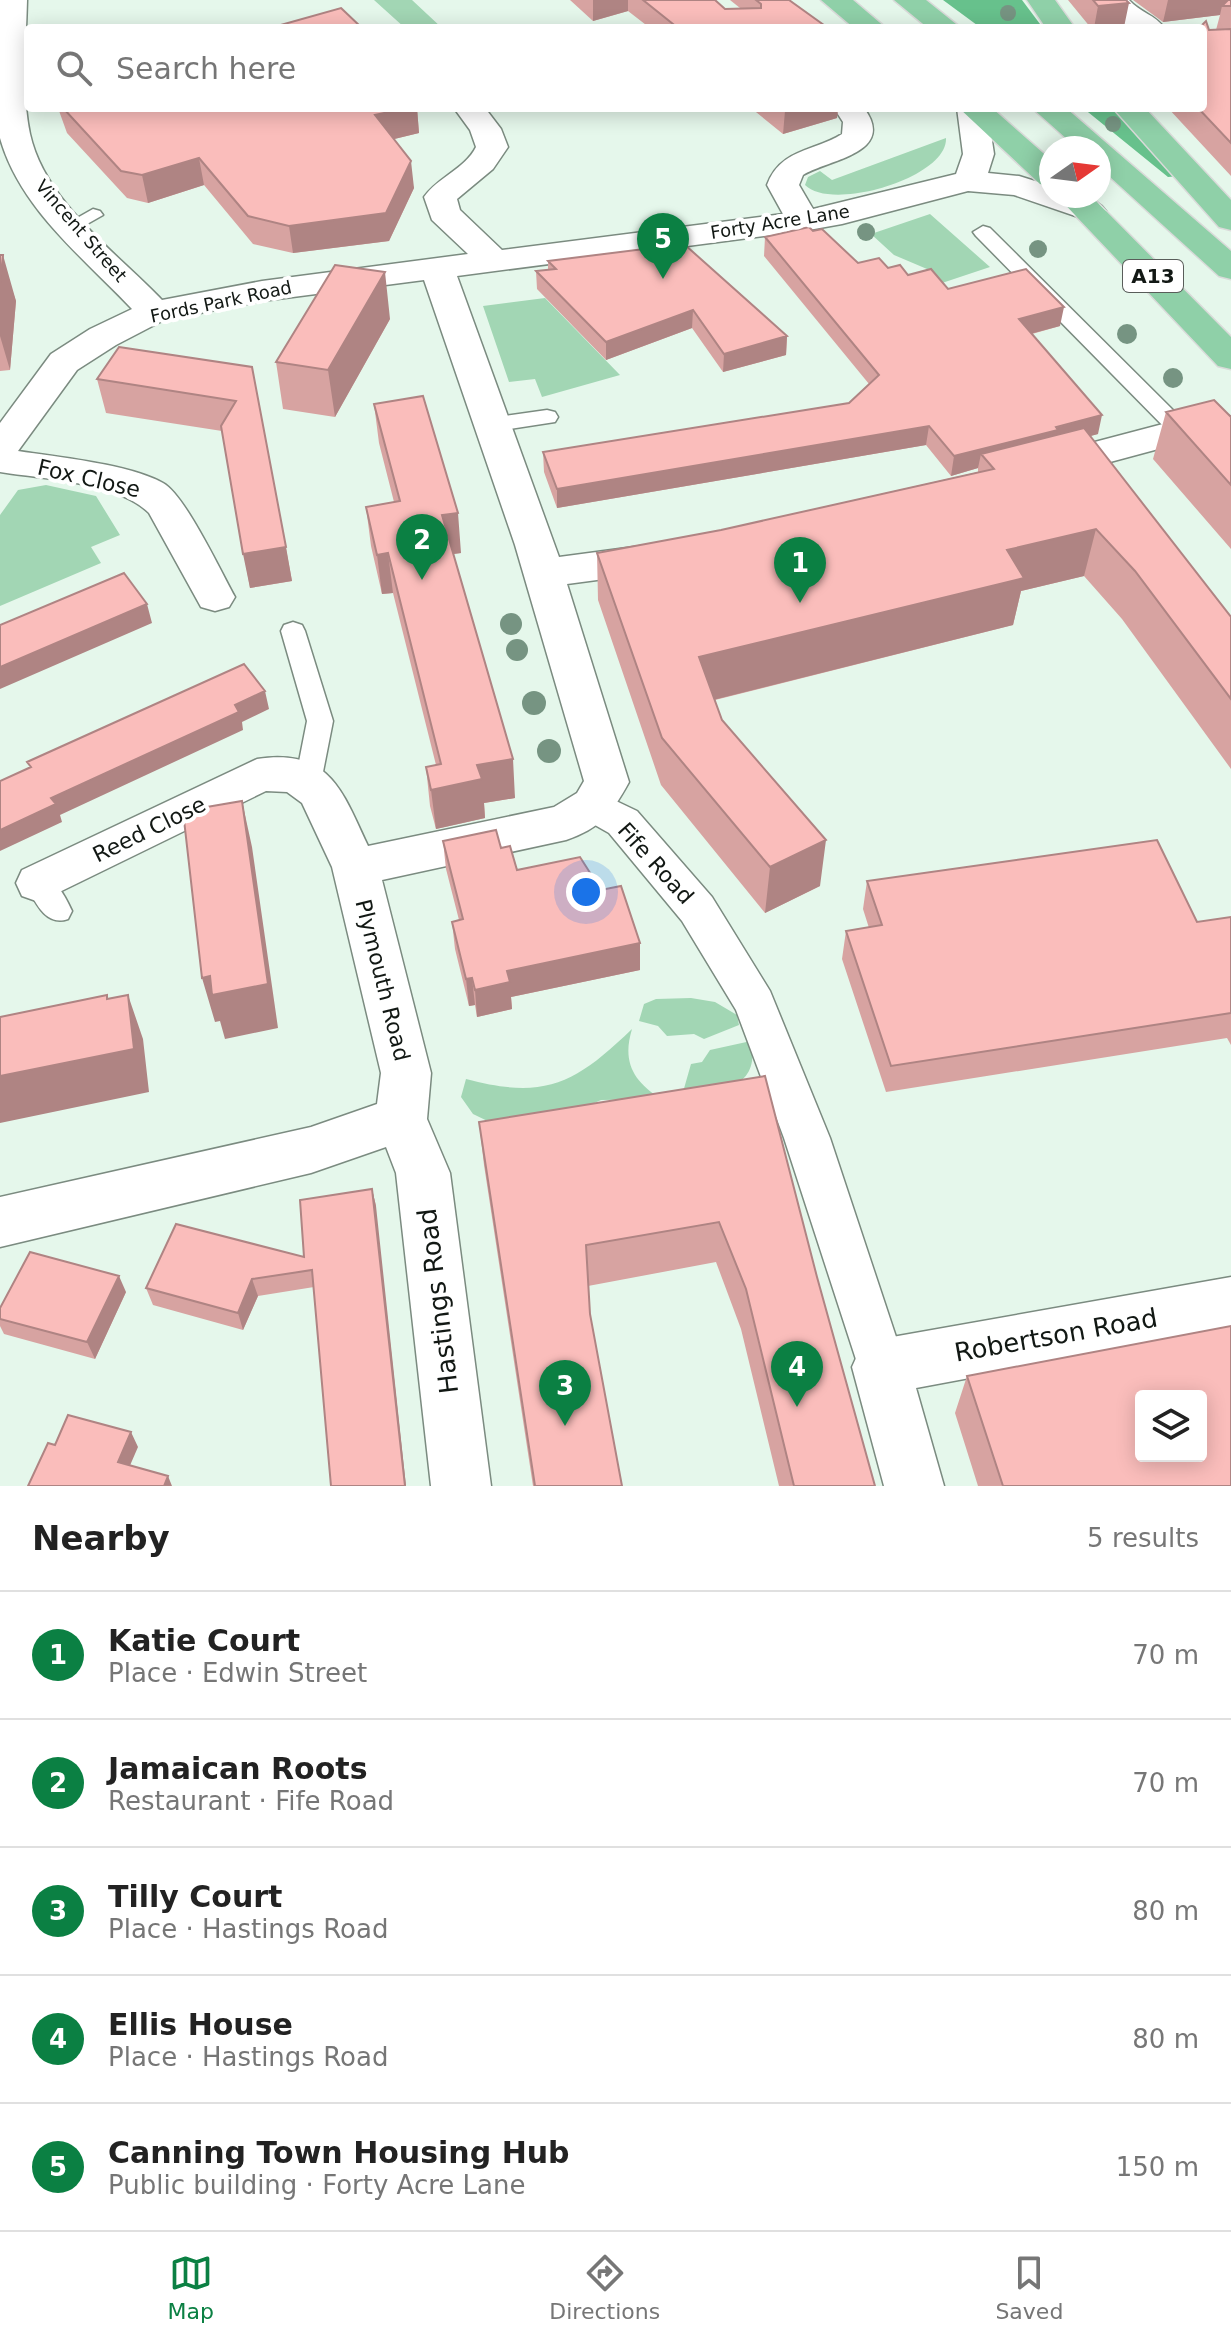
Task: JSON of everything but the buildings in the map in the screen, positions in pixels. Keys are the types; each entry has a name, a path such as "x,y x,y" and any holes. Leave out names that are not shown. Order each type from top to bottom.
{"highway":[{"path":"835,0 867,24"},
{"path":"908,0 941,24"},
{"path":"1041,0 1058,24"},
{"path":"978,112 1039,166"},
{"name":"A13","path":"1052,112 1082,136"},
{"path":"1132,112 1231,220"},
{"name":"A13","path":"1111,161 1231,269"},
{"name":"A13","path":"1086,208 1231,358"}],"street":[{"name":"Vincent Street","path":"13,0 6,92 19,153 40,188 83,220 154,312"},
{"path":"1114,0 1127,16 1142,24"},
{"path":"472,112 485,129 492,147 480,167 451,185 440,197 441,206 444,213 495,262"},
{"path":"803,221 783,185 786,176 794,167 854,140 860,131 859,122 852,112"},
{"path":"967,181 979,167 980,151 972,130 973,112"},
{"name":"Forty Acre Lane","path":"495,262 803,221 842,214 967,181 1019,186 1039,191"},
{"name":"Fords Park Road","path":"0,449 15,402 64,362 103,337 154,312 262,291 495,262"},
{"path":"355,867 566,822 593,805 607,782 544,573 438,270"},
{"path":"1007,478 1218,422"},
{"path":"1093,455 1120,490"},
{"name":"Fox Close","path":"0,460 102,477 150,492 164,506 215,597"},
{"path":"544,573 699,553"},
{"name":"Reed Close","path":"49,897 257,776 276,773 300,779"},
{"name":"Plymouth Road","path":"300,779 320,792 355,867 406,1073 401,1119"},
{"name":"Fife Road","path":"593,805 623,822 697,909 755,1004 807,1138 881,1367"},
{"path":"0,1222 311,1150 401,1119"},
{"name":"Hastings Road","path":"401,1119 423,1173 461,1486"},
{"name":"Robertson Road","path":"881,1367 1231,1303"},
{"path":"881,1367 914,1486"}],"lane":[{"path":"983,232 1181,431"},
{"path":"1000,282 1026,275"},
{"path":"491,425 547,417"},
{"path":"293,631 320,721 300,779"}],"green space":[{"path":"374,0 412,0 438,24 401,24"},
{"path":"943,0 1022,0 1040,24 976,24"},
{"path":"1088,112 1119,112 1179,176 1168,177"},
{"path":"946,138 942,153 928,166 886,187 838,195 819,192 805,185 808,177 820,171 832,180"},
{"path":"930,214 990,267 942,283 927,269 894,255 871,234"},
{"path":"545,298 620,375 542,397 535,379 509,382 483,306"},
{"path":"46,485 96,496 120,535 91,547 101,563 0,606 0,515 18,490"},
{"path":"691,998 715,1002 737,1015 739,1025 704,1039 694,1034 667,1036 658,1026 639,1021 644,1004 656,999"},
{"path":"632,1029 628,1051 632,1070 643,1085 661,1099 601,1100 565,1116 502,1128 473,1114 461,1097 466,1079 517,1088 538,1087 575,1075"},
{"path":"751,1041 752,1057 743,1079 722,1090 681,1099 691,1064 702,1062 710,1050"}],"place":[{"name":"Canning Town Housing Hub","path":"663,279"},
{"name":"Jamaican Roots","path":"422,580"},
{"name":"Katie Court","path":"800,603"},
{"name":"Ellis House","path":"797,1407"},
{"name":"Tilly Court","path":"565,1426"}]}
